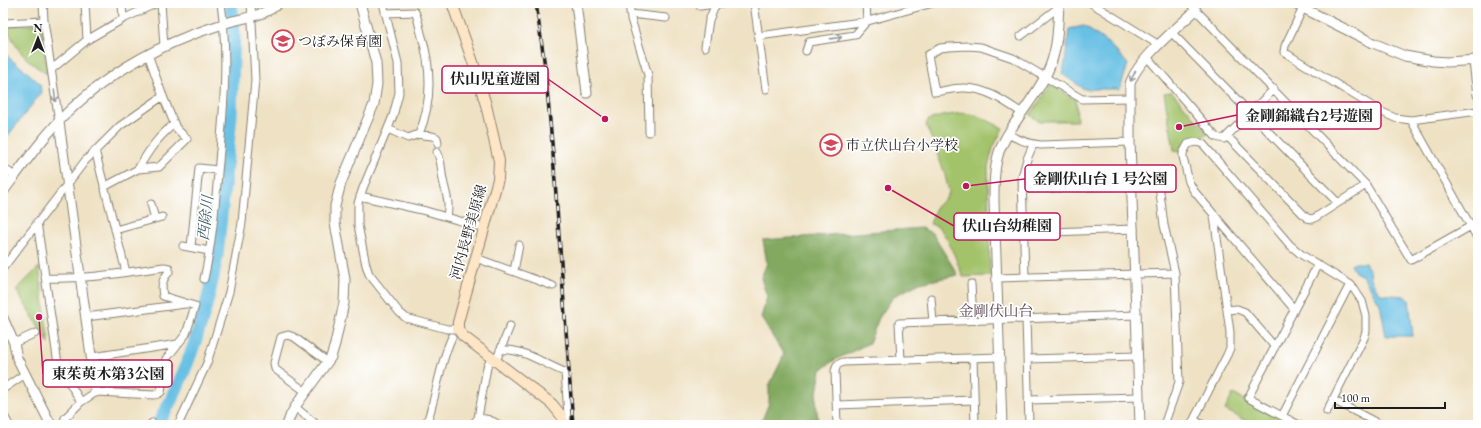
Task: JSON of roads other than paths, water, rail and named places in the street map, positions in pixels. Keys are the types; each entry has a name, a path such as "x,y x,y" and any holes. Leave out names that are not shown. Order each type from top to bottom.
{"main road":[{"name":"河内長野美原線","path":"452,3 483,92 499,161 498,179 455,333"},
{"path":"455,333 463,336 552,404 561,415 564,423"}],"street":[{"path":"44,3 44,20 68,182 96,392"},
{"path":"85,3 87,40"},
{"path":"122,3 123,19"},
{"path":"52,69 87,40 123,19 157,3"},
{"path":"161,3 164,46"},
{"path":"204,279 209,251 218,170 226,80 225,24 221,3"},
{"path":"178,425 207,363 229,292 242,223 255,80 251,3"},
{"path":"3,192 58,122 104,82 148,54 164,46 192,34 251,17 267,11 280,3"},
{"path":"287,425 295,407 328,362 336,344 346,286 336,222 336,206 341,183 372,110 376,91 376,64 360,3"},
{"path":"383,3 399,70 397,100 388,129 360,196 358,225 369,274 399,312 406,318 447,329 455,333 445,355 432,410 426,425"},
{"path":"576,3 587,93"},
{"path":"629,3 630,14 648,75 649,132"},
{"path":"700,6 719,3"},
{"path":"705,47 709,20 719,3"},
{"path":"754,3 766,89"},
{"path":"806,51 809,42 855,35 867,21 866,3"},
{"path":"759,36 867,21 933,3"},
{"path":"1091,3 1159,45"},
{"path":"1189,3 1366,185 1410,260 1478,222"},
{"path":"1293,3 1373,43 1405,56 1433,61 1476,60 1478,95"},
{"path":"1021,36 1059,5"},
{"path":"1002,425 995,174 999,153 1008,134 1045,77 1051,65 1056,46 1059,5"},
{"path":"1303,8 1285,46 1284,50 1286,54 1387,114 1400,119 1411,120 1478,112"},
{"path":"1140,425 1130,142 1130,84 1132,77 1140,64 1196,10"},
{"path":"385,13 411,11 416,13 426,51 429,77 427,108 419,134"},
{"path":"630,14 666,18"},
{"path":"3,22 44,20"},
{"path":"1172,33 1338,203"},
{"path":"1022,113 1000,99 982,91 964,88 935,92 928,56 940,48 968,46 982,47 1013,58 1082,99 1129,98"},
{"path":"104,187 138,170 160,167 187,139 174,124 148,54"},
{"path":"1147,57 1216,137 1224,139 1274,89"},
{"path":"3,268 68,182 95,150 120,126 163,96"},
{"path":"1411,120 1478,239"},
{"path":"138,170 150,148 162,134 174,124"},
{"path":"388,129 408,138 419,134 423,136 435,136 438,143"},
{"path":"1008,134 1023,142 1033,144 1130,142"},
{"path":"1227,136 1307,218 1313,219 1366,185"},
{"path":"1294,309 1194,191 1189,182 1183,153 1186,147 1192,142 1200,142 1203,144 1290,245 1302,255 1350,284 1358,294 1365,308 1366,331 1327,411"},
{"path":"1025,277 1022,189 1024,168 1033,144"},
{"path":"95,150 126,272"},
{"path":"437,152 441,160 443,180 448,201 447,217"},
{"path":"3,168 15,176"},
{"path":"191,247 199,168 218,170"},
{"path":"1022,189 1160,185 1164,225 1175,272 1179,382 1164,425"},
{"path":"360,196 394,203 484,228"},
{"path":"151,204 155,219"},
{"path":"1203,425 1192,423 1230,348 1230,332 1214,215"},
{"path":"115,230 162,217"},
{"path":"37,222 58,364 81,402"},
{"path":"1023,234 1134,229"},
{"path":"1217,237 1220,231 1227,231"},
{"path":"514,271 519,244"},
{"path":"183,246 209,251"},
{"path":"476,258 553,286"},
{"path":"1299,425 1248,398 1318,264"},
{"path":"46,278 80,278 164,267 169,268 169,272 163,279 163,296 195,306 186,334 166,359 161,392 154,395 96,392 81,402 65,418 63,425"},
{"path":"997,278 1175,272"},
{"path":"971,284 973,320"},
{"path":"1282,416 1350,284"},
{"path":"931,298 933,322"},
{"path":"86,317 187,303"},
{"path":"1227,310 1237,308 1245,312 1275,347"},
{"path":"901,360 900,323 1137,315"},
{"path":"3,318 14,343 17,358 50,425"},
{"path":"1026,318 1029,425"},
{"path":"470,425 478,418 487,367 500,350 510,326"},
{"path":"14,343 36,333"},
{"path":"306,392 275,369 274,362 281,337 288,335 294,337 328,362"},
{"path":"92,357 178,344"},
{"path":"500,350 509,349 522,353 565,372 568,415 564,423"},
{"path":"1027,359 1138,356"},
{"path":"837,425 835,371 836,366 843,362 1000,357"},
{"path":"972,358 975,425"},
{"path":"3,389 25,374"},
{"path":"1029,400 1139,397"},
{"path":"837,405 974,400"},
{"path":"1333,400 1381,425"},
{"path":"295,407 317,425"},
{"path":"3,414 9,425"},
{"path":"478,418 494,421 500,425"}],"water":[{"path":"1084,26 1109,44 1128,64 1120,89 1084,89 1062,74 1065,63 1069,29"},
{"path":"3,48 9,58 40,84 41,93 3,142"},
{"path":"1355,263 1365,263 1370,271 1371,279 1380,294 1404,296 1409,300 1413,336 1386,336 1380,304 1363,276 1355,272 1351,265"}],"waterway":[{"name":"西除川","path":"158,425 176,390 195,341 206,307 217,256 231,116 234,32 231,3"}],"railway":[{"path":"536,3 545,67 553,154 573,425"}],"place":[{"name":"つぼみ保育園","path":"283,41"},
{"name":"伏山児童遊園","path":"605,119"},
{"name":"金剛錦織台2号遊園","path":"1179,127"},
{"name":"市立伏山台小学校","path":"831,145"},
{"name":"金剛伏山台１号公園","path":"966,186"},
{"name":"伏山台幼稚園","path":"888,188"},
{"name":"東茱萸木第3公園","path":"39,317"}],"district":[{"name":"金剛伏山台","path":"996,310"}]}
